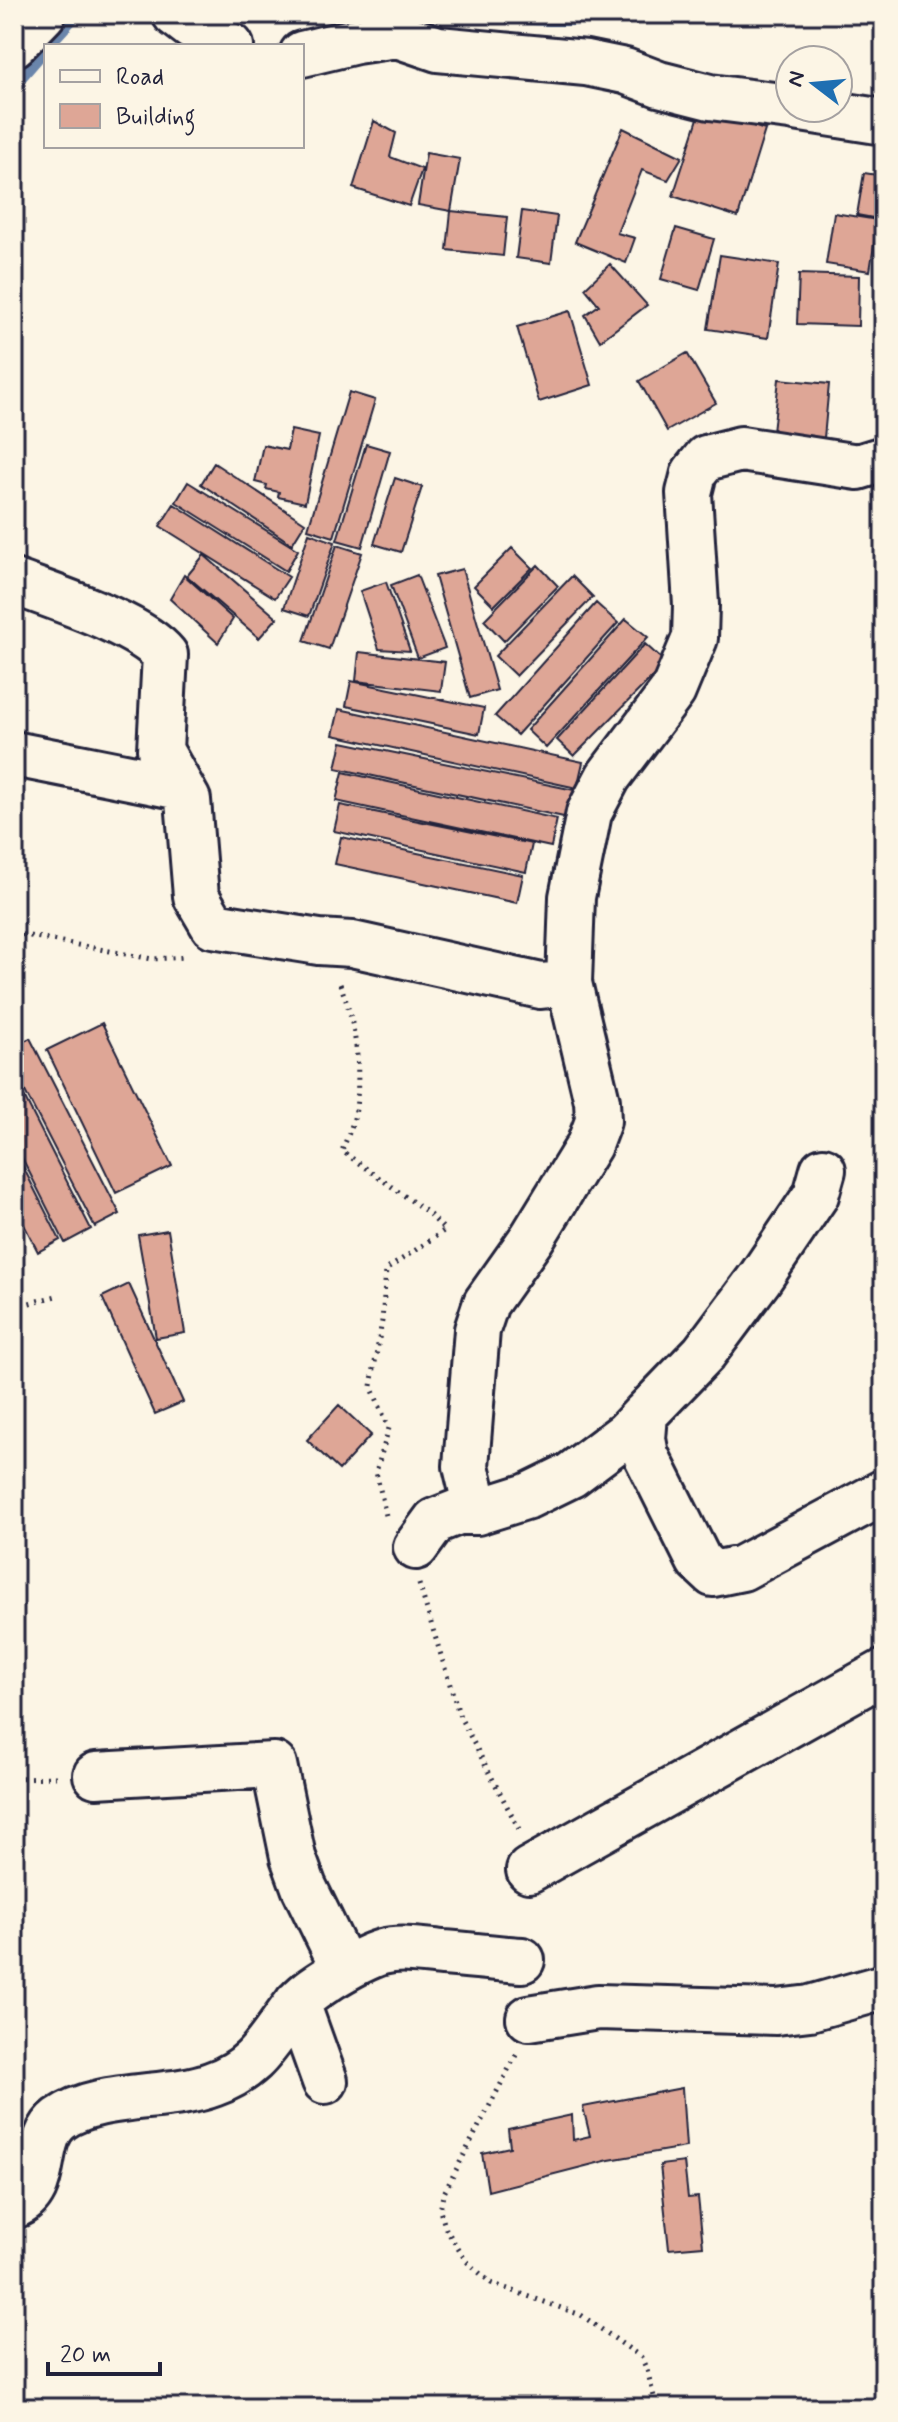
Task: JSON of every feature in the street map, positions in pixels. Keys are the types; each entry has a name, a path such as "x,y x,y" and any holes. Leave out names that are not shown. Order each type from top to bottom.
{"street":[{"path":"14,44 43,14"},
{"path":"175,14 192,27 227,44"},
{"path":"304,54 397,35 438,49 586,63 625,71 659,84 710,97 774,105"},
{"path":"854,117 884,122"},
{"path":"477,1512 466,1466 477,1330 486,1303 532,1238 589,1145 598,1121 597,1101 569,983 572,897 589,813 608,777 673,691 695,638 689,493 694,473 706,458 741,449 858,467 884,459"},
{"path":"14,582 91,611 156,643 165,655 160,750 188,800 196,896 213,925 319,942 352,944 541,986 569,983"},
{"path":"14,754 180,787"},
{"path":"416,1547 435,1521 458,1512 477,1512 528,1496 571,1475 627,1433 704,1353 760,1278 816,1195 823,1170"},
{"path":"645,1414 643,1439 646,1455 699,1561 713,1574 742,1568 884,1492"},
{"path":"529,1870 884,1672"},
{"path":"96,1775 274,1765 293,1857 304,1887 344,1969"},
{"path":"14,2206 23,2203 35,2188 47,2137 58,2120 84,2107 210,2086 239,2073 262,2052 297,2003 312,1989 344,1969 383,1952 410,1950 522,1960"},
{"path":"529,2018 598,2007 776,2012 810,2008 884,1987"},
{"path":"297,2003 325,2081"}],"path":[{"path":"14,933 152,959 188,956 213,925"},
{"path":"319,942 349,1007 359,1059 356,1111 342,1151 427,1212 445,1230 386,1270 382,1321 371,1386 389,1428 376,1472 386,1519 396,1536 416,1547 417,1578 460,1717 518,1824 529,1870"},
{"path":"14,1307 60,1295"},
{"path":"529,2018 511,2067 443,2195 440,2211 446,2229 466,2261 491,2283 581,2315 641,2357 657,2408"}],"building":[{"path":"701,109 765,130 738,217 673,196"},
{"path":"374,121 396,133 390,157 422,169 409,206 353,188"},
{"path":"623,128 682,157 668,180 642,170 617,233 635,238 626,263 575,242"},
{"path":"426,153 460,159 451,211 418,205"},
{"path":"864,173 884,176 884,220 857,215"},
{"path":"451,211 507,217 503,256 447,250"},
{"path":"522,211 557,216 551,263 516,258"},
{"path":"834,213 878,220 870,271 826,264"},
{"path":"676,228 714,239 699,290 661,279"},
{"path":"720,255 779,264 768,338 708,329"},
{"path":"610,264 647,305 600,341 585,315 599,305 585,288"},
{"path":"799,274 859,276 858,326 797,324"},
{"path":"570,311 592,385 539,402 517,327"},
{"path":"687,353 716,403 667,431 639,381"},
{"path":"779,379 829,384 824,438 773,432"},
{"path":"349,392 375,400 334,537 308,529"},
{"path":"291,430 319,436 305,503 278,497 279,492 255,482 263,445 287,450"},
{"path":"366,444 390,451 362,547 337,540"},
{"path":"214,463 305,523 292,544 201,484"},
{"path":"395,478 422,487 401,552 374,544"},
{"path":"188,482 298,550 286,571 176,502"},
{"path":"174,504 289,577 275,598 160,526"},
{"path":"309,533 335,542 309,616 284,608"},
{"path":"337,545 362,553 329,649 304,641"},
{"path":"512,548 532,568 494,606 474,586"},
{"path":"204,555 277,618 259,638 187,576"},
{"path":"538,565 558,586 504,641 484,620"},
{"path":"462,569 497,690 470,698 435,576"},
{"path":"184,575 233,619 218,643 170,599"},
{"path":"417,575 445,648 418,658 391,585"},
{"path":"572,576 593,597 516,676 495,656"},
{"path":"386,582 410,651 379,649 360,591"},
{"path":"596,603 618,623 517,735 495,716"},
{"path":"626,619 648,637 546,748 527,730"},
{"path":"645,644 666,663 574,756 557,740"},
{"path":"359,652 445,662 441,691 356,681"},
{"path":"351,681 484,708 479,734 346,706"},
{"path":"339,709 583,762 577,788 333,735"},
{"path":"342,742 579,791 573,819 336,768"},
{"path":"343,772 557,819 551,847 336,801"},
{"path":"340,805 532,844 526,872 334,831"},
{"path":"341,837 523,875 517,903 335,864"},
{"path":"102,1023 172,1166 116,1193 47,1050"},
{"path":"30,1038 120,1214 95,1227 14,1070 14,1046"},
{"path":"14,1077 91,1229 65,1243 14,1142"},
{"path":"14,1149 60,1240 38,1252 14,1205"},
{"path":"168,1230 185,1333 156,1338 138,1235"},
{"path":"129,1284 183,1402 155,1414 102,1297"},
{"path":"339,1405 371,1435 339,1470 307,1440"},
{"path":"682,2088 686,2147 609,2160 488,2191 482,2153 510,2147 508,2129 572,2115 573,2140 590,2136 583,2107"},
{"path":"684,2162 688,2198 698,2197 703,2246 669,2249 660,2165"}],"waterway":[{"path":"50,44 77,14"},
{"path":"282,14 330,14"},
{"path":"501,14 558,21 662,14"},
{"path":"14,86 44,51"}]}
